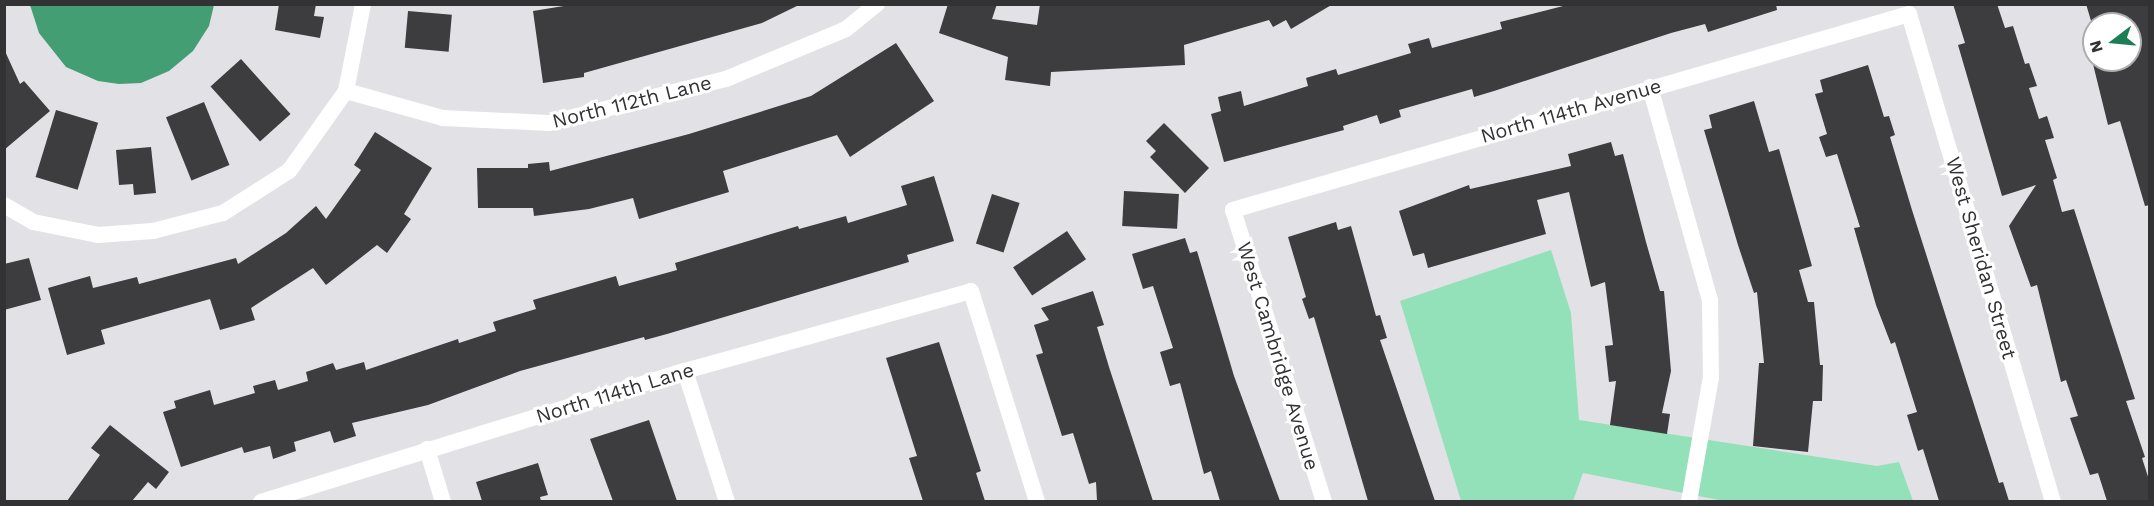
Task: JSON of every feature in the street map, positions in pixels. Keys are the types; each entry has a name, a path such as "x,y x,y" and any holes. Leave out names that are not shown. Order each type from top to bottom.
{"street":[{"path":"4,205 33,222 98,235 153,231 223,213 289,171 346,91 363,4"},
{"name":"North 112th Lane","path":"346,91 443,118 549,123 738,75 846,28 877,4"},
{"name":"North 114th Avenue","path":"1233,210 1650,87 1910,14"},
{"name":"West Sheridan Street","path":"1910,14 2053,501"},
{"path":"1650,87 1710,300 1711,377 1689,501"},
{"name":"West Cambridge Avenue","path":"1233,210 1324,501"},
{"name":"North 114th Lane","path":"261,501 685,371 971,291 1037,501"},
{"path":"685,371 727,501"},
{"path":"427,449 443,501"}],"shaded area":[{"path":"30,4 214,5 209,26 193,51 169,71 141,83 119,84 98,81 66,67 39,33"},
{"path":"1551,250 1571,313 1579,420 1877,466 1899,462 1913,501 1724,501 1583,473 1573,501 1461,501 1400,301"}],"building":[{"path":"279,4 316,4 314,16 324,17 320,38 275,30"},
{"path":"576,4 801,4 762,23 584,73 584,77 543,83 533,11"},
{"path":"948,4 997,4 992,19 1037,25 1040,4 1333,4 1291,29 1286,20 1273,27 1269,20 1184,45 1185,65 1051,72 1050,86 1005,80 1008,57 939,33"},
{"path":"1571,4 1776,4 1777,10 1708,32 1705,24 1671,33 1474,97 1472,89 1399,110 1401,117 1380,124 1377,115 1343,126 1344,130 1224,162 1211,114 1221,111 1218,97 1241,91 1244,106 1308,86 1306,78 1336,69 1338,75 1411,53 1408,44 1429,38 1432,48 1502,29 1500,22"},
{"path":"1953,4 1997,4 2005,28 2013,26 2025,64 2029,63 2037,86 2029,88 2039,119 2047,116 2054,138 2045,140 2057,178 2053,180 2062,212 2074,209 2135,399 2126,401 2145,457 2142,458 2150,483 2150,501 2107,501 2098,473 2090,475 2070,418 2078,416 2066,380 2061,382 2037,285 2031,287 2009,226 2036,185 2002,196 1958,45 1965,43"},
{"path":"2086,4 2150,4 2150,205 2145,206 2120,121 2108,125 2095,72 2142,72 2142,12 2088,12"},
{"path":"408,11 452,15 449,52 405,48"},
{"path":"896,43 934,101 850,157 837,135 723,171 729,192 639,219 633,198 589,209 534,216 533,208 478,208 477,168 528,168 528,164 549,162 550,171 689,134 811,96"},
{"path":"4,49 20,84 24,81 50,111 4,150"},
{"path":"241,59 291,114 260,141 211,86"},
{"path":"1868,65 1884,117 1889,116 1895,135 1890,137 1912,210 1999,483 2003,482 2009,501 1939,501 1923,449 1918,451 1907,415 1917,412 1895,342 1891,344 1876,305 1854,228 1860,227 1837,154 1826,157 1819,137 1827,134 1815,94 1823,92 1820,80"},
{"path":"1754,101 1769,152 1779,149 1812,266 1799,270 1808,302 1814,302 1820,365 1823,365 1822,401 1813,401 1808,452 1753,446 1759,363 1764,363 1757,292 1754,293 1738,245 1704,130 1712,128 1709,115"},
{"path":"204,102 229,165 191,180 166,117"},
{"path":"56,110 98,123 78,190 36,177"},
{"path":"1164,123 1209,168 1185,193 1150,157 1156,151 1146,141"},
{"path":"375,132 432,168 404,214 411,219 387,253 377,245 326,285 313,268 251,308 255,320 220,330 210,299 101,330 105,344 67,355 48,288 90,276 93,288 137,277 139,284 236,258 238,264 286,233 316,206 326,219 361,170 354,165"},
{"path":"1611,142 1615,156 1623,154 1660,291 1664,291 1671,371 1662,413 1670,414 1667,434 1610,425 1616,381 1609,382 1605,346 1613,345 1605,282 1591,287 1569,192 1537,200 1546,234 1428,268 1424,253 1413,256 1399,211 1469,185 1470,189 1571,166 1568,154"},
{"path":"151,147 156,193 134,195 133,184 119,185 116,150"},
{"path":"934,176 954,241 907,255 909,262 667,334 645,340 644,337 520,371 428,405 352,423 356,436 334,443 330,431 294,442 296,451 273,459 270,446 244,453 242,447 181,467 163,412 176,408 174,401 210,390 214,405 255,393 253,386 275,380 278,390 308,381 306,372 333,363 336,370 364,362 366,370 458,339 459,343 496,331 493,322 536,309 533,300 616,276 619,286 677,270 675,263 798,226 799,229 846,216 848,223 907,205 901,186"},
{"path":"1124,191 1179,194 1177,229 1122,226"},
{"path":"992,194 1020,203 1004,252 976,243"},
{"path":"1336,222 1338,230 1351,226 1376,316 1380,315 1387,338 1380,340 1435,501 1368,501 1314,317 1309,319 1302,299 1306,297 1288,237"},
{"path":"1067,231 1086,259 1032,296 1013,267"},
{"path":"1185,238 1190,253 1197,251 1234,376 1280,501 1220,501 1211,471 1204,474 1180,383 1170,386 1160,352 1173,348 1153,286 1143,289 1132,254"},
{"path":"29,258 41,300 4,310 4,264"},
{"path":"1093,291 1104,325 1097,327 1153,501 1097,501 1096,482 1089,484 1073,433 1062,436 1036,355 1043,353 1034,325 1049,320 1041,308"},
{"path":"939,342 981,471 976,473 985,501 923,501 909,458 917,456 886,358"},
{"path":"649,420 677,501 613,501 590,439"},
{"path":"110,425 169,472 156,489 148,482 132,501 67,501 100,455 91,448"},
{"path":"538,463 548,495 540,497 541,501 482,501 476,482"}]}
